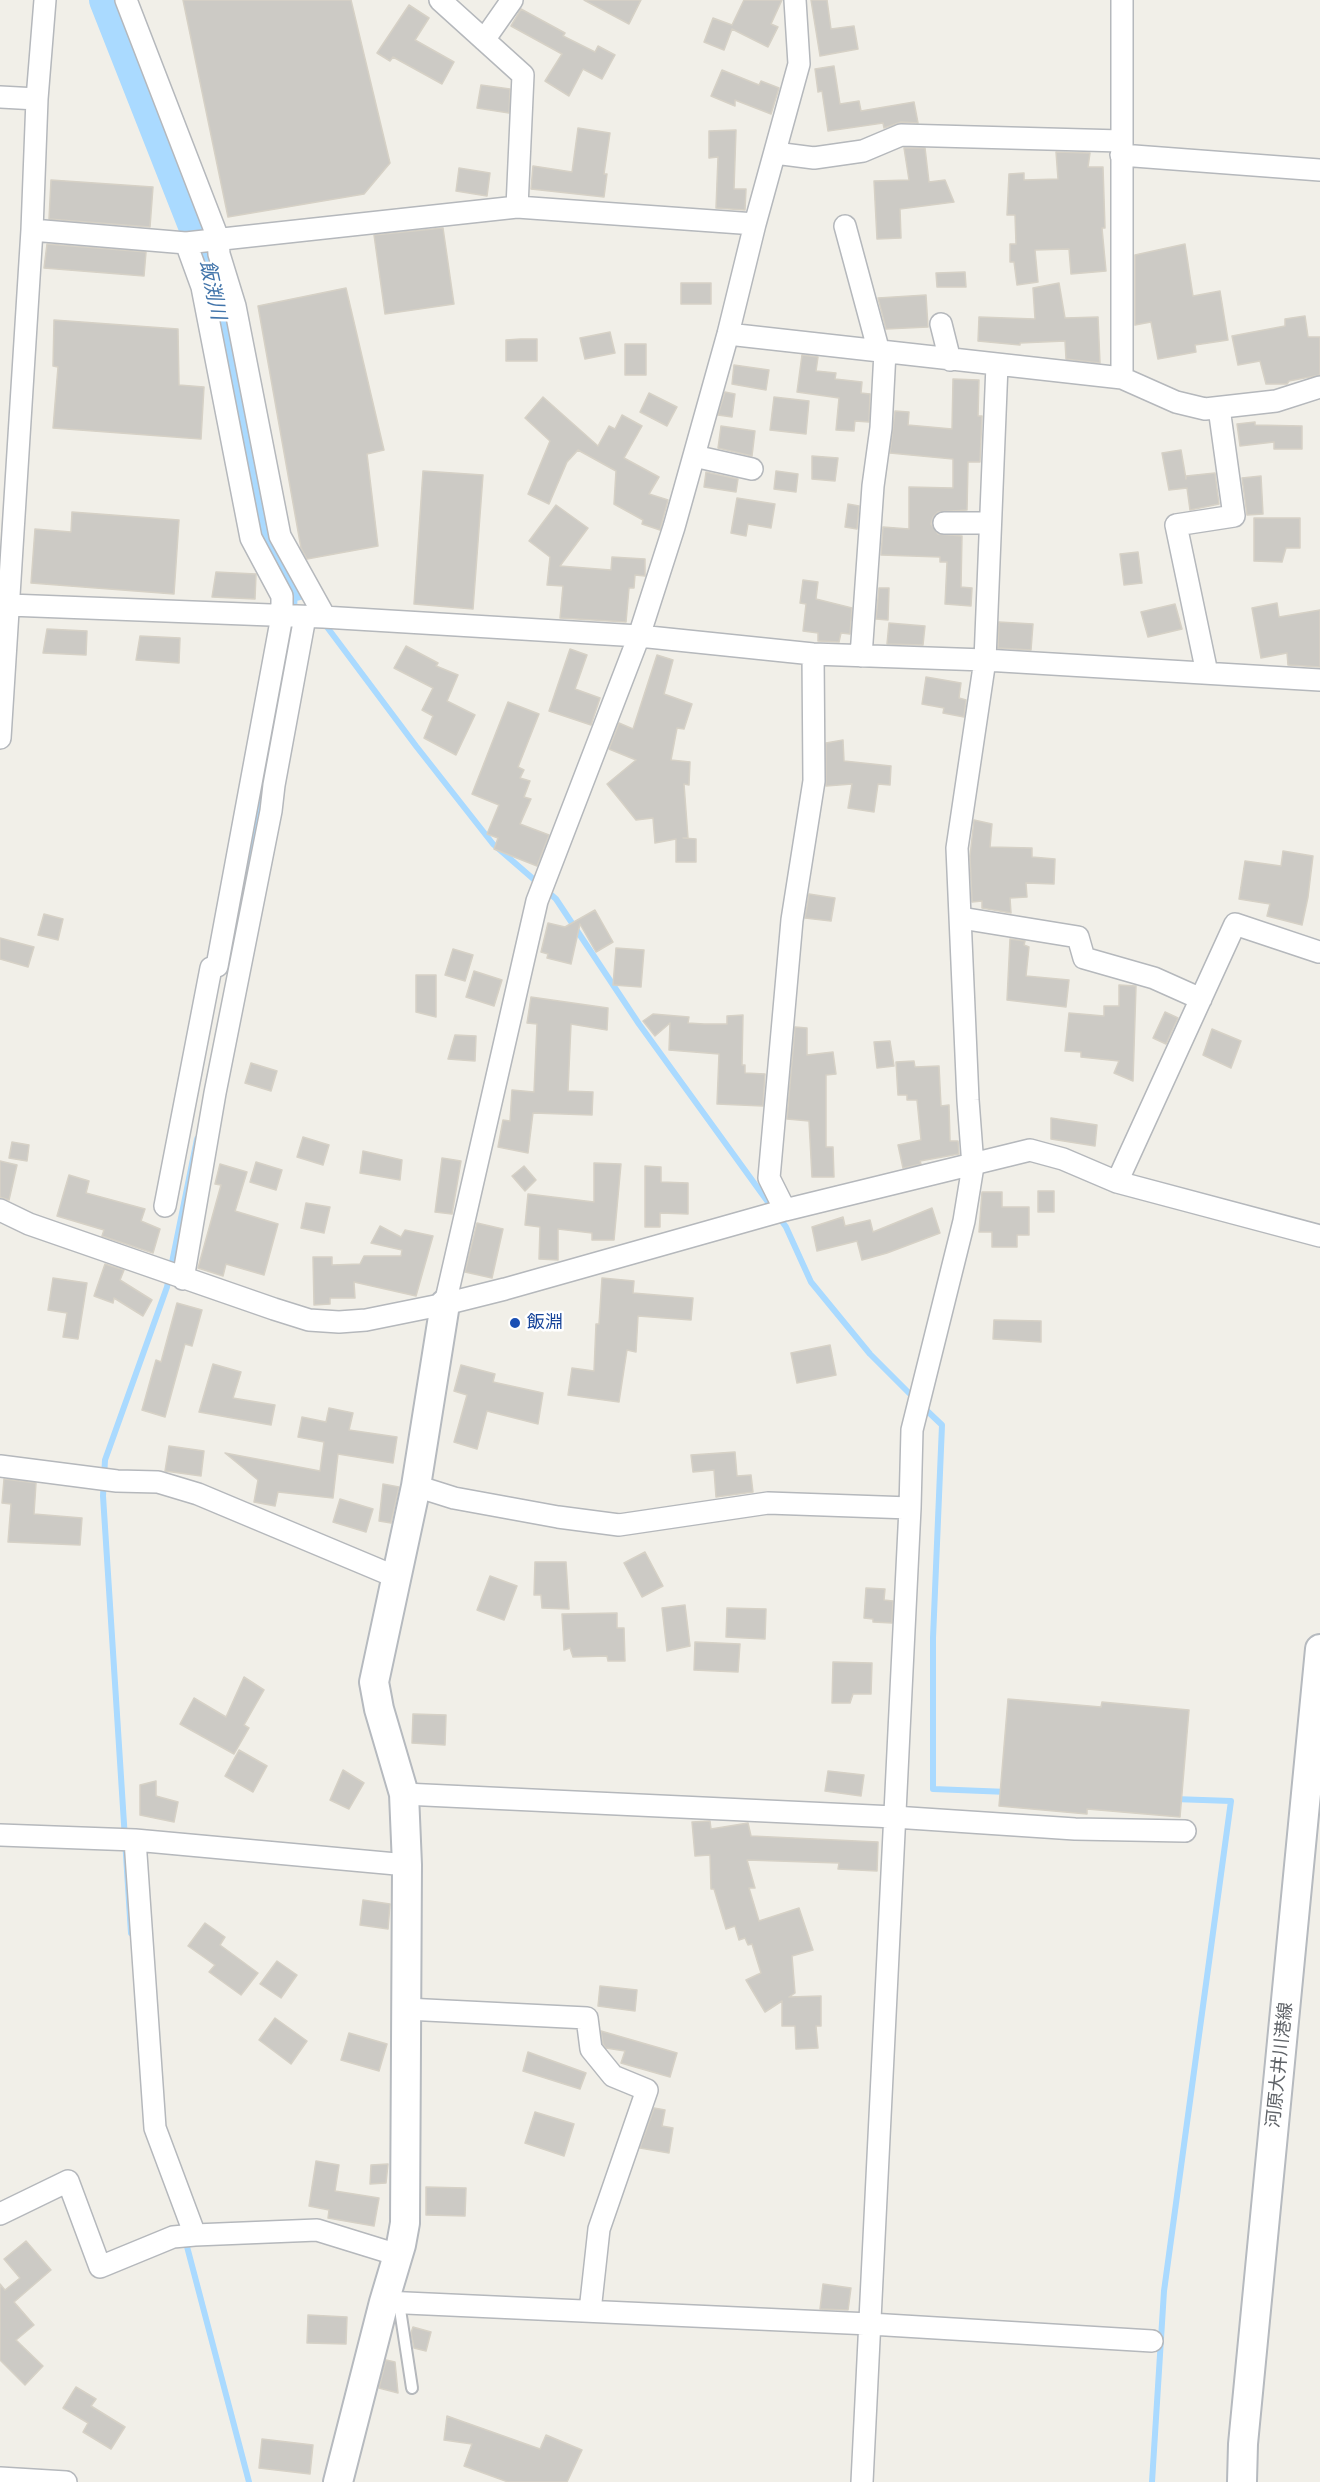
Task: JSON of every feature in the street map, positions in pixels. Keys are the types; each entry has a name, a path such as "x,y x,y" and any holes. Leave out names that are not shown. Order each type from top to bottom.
{"street":[{"path":"0,738 4,607 32,230 37,99 45,0"},
{"path":"126,0 215,238 235,306 280,536 304,617 271,811 215,1093 183,1279"},
{"path":"440,0 523,75 517,207"},
{"path":"484,40 512,0"},
{"path":"338,2482 391,2302 405,2223 407,1864 404,1794 379,1709 374,1682 416,1486 444,1304 538,899 639,636 694,456 799,64 795,0"},
{"path":"1122,0 1122,378"},
{"path":"0,97 37,99"},
{"path":"775,153 814,158 863,151 901,135 1121,148 1320,170"},
{"path":"32,230 186,243 215,238 517,207 755,224"},
{"path":"845,226 882,352 881,429 873,486 861,656"},
{"path":"186,243 202,287 250,538 282,596 304,617"},
{"path":"941,324 950,360"},
{"path":"728,334 1122,378 1176,402 1205,410 1276,401 1320,387"},
{"path":"862,2482 914,1421 964,1221 974,1166 968,1100 957,848 985,660 997,365"},
{"path":"1208,673 1176,525 1234,516 1219,408"},
{"path":"694,456 752,469"},
{"path":"944,523 990,524"},
{"path":"4,607 304,617 639,636 813,654 985,660 1320,680"},
{"path":"165,1206 211,968 217,966 304,617"},
{"path":"776,1212 769,1179 792,920 814,781 813,654"},
{"path":"961,918 1078,937 1084,958 1154,978 1201,999"},
{"path":"1117,1182 1235,924 1318,952"},
{"path":"0,1210 29,1224 156,1270 309,1320 366,1320 444,1304 505,1289 776,1212 974,1166 1030,1150 1063,1159 1117,1182 1320,1236"},
{"path":"0,1466 117,1481 158,1482 198,1494 396,1577"},
{"path":"416,1486 454,1498 558,1517 619,1525 768,1503 910,1508"},
{"name":"河原大井川港線","path":"1242,2482 1320,1649"},
{"path":"404,1794 894,1817 1075,1829 1185,1831"},
{"path":"0,1835 111,1841 134,1840 407,1864"},
{"path":"134,1840 155,2128 187,2236"},
{"path":"406,2009 587,2018 591,2049 612,2076 647,2090 599,2229 590,2311"},
{"path":"0,2214 68,2181 100,2267 187,2236 317,2230 398,2255"},
{"path":"391,2302 870,2324 1152,2341"},
{"path":"0,2478 66,2482"}],"lane":[{"path":"391,2302 412,2388"}],"building":[{"path":"183,0 351,0 390,163 364,194 228,217"},
{"path":"584,0 641,0 629,24"},
{"path":"744,0 782,0 771,24 778,27 768,47 732,29 724,50 704,42 713,18 732,25"},
{"path":"811,0 827,0 831,29 854,26 858,49 820,56"},
{"path":"409,5 429,18 415,40 454,62 442,84 393,57 390,61 377,53"},
{"path":"521,9 565,33 563,36 595,52 598,46 615,55 602,79 583,69 569,96 545,81 562,54 511,26"},
{"path":"834,66 840,104 859,101 861,111 914,102 918,123 901,122 884,128 883,123 828,131 822,91 818,92 815,69"},
{"path":"722,70 759,85 761,81 779,88 771,114 735,100 735,106 711,96"},
{"path":"481,85 510,89 509,113 477,108"},
{"path":"578,128 610,133 604,174 607,174 604,197 531,189 533,166 572,172"},
{"path":"736,130 734,189 746,189 745,210 716,208 718,157 709,158 709,131"},
{"path":"904,148 925,148 929,182 945,180 954,202 900,209 901,238 877,239 874,181 909,180"},
{"path":"1056,152 1090,153 1088,167 1103,167 1105,228 1102,228 1106,271 1071,274 1069,249 1035,250 1038,282 1017,285 1014,262 1010,262 1010,244 1016,244 1015,215 1007,215 1009,174 1024,173 1024,180 1058,179"},
{"path":"459,168 490,173 487,196 456,191"},
{"path":"51,180 153,187 150,227 49,219"},
{"path":"443,228 454,304 385,314 374,235"},
{"path":"47,244 146,252 144,276 44,268"},
{"path":"1185,244 1193,296 1220,291 1228,340 1195,345 1196,352 1158,359 1151,322 1135,325 1135,255"},
{"path":"965,272 966,287 937,287 936,273"},
{"path":"681,283 711,283 711,304 681,304"},
{"path":"1059,283 1065,318 1098,317 1100,363 1066,359 1065,341 1020,343 1020,345 978,341 979,317 1035,319 1033,288"},
{"path":"346,288 384,450 367,454 378,546 307,559 301,548 258,306"},
{"path":"926,295 928,327 886,329 878,298"},
{"path":"1305,316 1308,337 1320,337 1320,375 1289,381 1287,384 1266,384 1260,361 1238,365 1232,336 1285,326 1285,319"},
{"path":"54,320 178,329 179,385 204,387 201,439 53,428 58,367 53,366"},
{"path":"610,332 615,353 585,359 580,338"},
{"path":"537,339 537,361 506,361 506,340"},
{"path":"625,344 646,344 646,375 625,375"},
{"path":"802,355 818,357 816,371 836,373 835,379 862,382 861,393 870,394 869,422 855,421 854,431 836,430 839,398 797,392"},
{"path":"734,365 769,370 766,390 732,384"},
{"path":"953,379 979,380 978,416 982,416 980,462 968,462 967,510 938,512 931,524 938,534 962,536 961,587 972,588 971,606 945,604 947,562 940,562 940,557 881,555 883,527 909,529 909,487 953,488 953,459 890,453 895,411 909,412 908,425 952,429"},
{"path":"725,392 735,394 732,417 718,415"},
{"path":"649,393 677,407 667,426 640,412"},
{"path":"543,397 598,446 609,426 615,429 622,415 642,426 624,458 659,477 649,494 668,500 660,530 642,524 643,520 614,504 616,471 578,450 567,462 549,504 528,494 550,441 525,418"},
{"path":"774,397 809,401 806,434 770,430"},
{"path":"1255,422 1255,425 1302,426 1302,449 1274,449 1274,442 1240,446 1237,424"},
{"path":"721,426 755,431 752,456 718,448"},
{"path":"1181,450 1186,479 1186,476 1215,473 1219,504 1190,510 1187,488 1169,490 1162,453"},
{"path":"812,456 838,458 835,481 812,479"},
{"path":"423,471 483,475 473,609 414,604"},
{"path":"776,471 798,474 796,492 774,489"},
{"path":"706,472 738,479 736,492 704,487"},
{"path":"1261,476 1263,514 1247,515 1242,478"},
{"path":"737,498 775,504 771,528 748,524 746,536 731,533"},
{"path":"848,504 859,506 857,529 845,527"},
{"path":"556,505 588,528 560,566 611,570 612,557 645,559 645,576 635,575 634,588 629,588 626,622 560,618 563,586 547,585 550,557 529,541"},
{"path":"72,512 179,520 174,594 31,583 35,529 71,532"},
{"path":"1254,518 1300,518 1300,548 1286,548 1282,562 1254,561"},
{"path":"1138,552 1142,583 1124,585 1120,554"},
{"path":"216,572 256,574 255,599 212,597"},
{"path":"803,580 818,582 816,599 852,608 850,634 841,633 839,642 818,641 818,633 803,631 806,604 800,603"},
{"path":"879,588 889,588 888,620 876,619"},
{"path":"1277,603 1279,617 1320,610 1320,667 1288,665 1287,653 1261,658 1252,608"},
{"path":"1175,604 1182,629 1148,637 1141,612"},
{"path":"999,622 1033,624 1031,650 998,648"},
{"path":"889,623 925,626 923,645 887,644"},
{"path":"47,629 87,631 86,655 43,653"},
{"path":"140,636 180,638 179,663 136,660"},
{"path":"406,646 438,663 436,666 458,675 447,701 475,715 456,755 424,738 433,716 422,710 433,688 394,668"},
{"path":"570,649 587,655 575,689 600,698 591,725 549,711"},
{"path":"657,655 673,660 664,694 692,704 684,729 677,728 671,760 690,762 689,785 684,784 688,838 683,838 696,839 696,862 676,862 676,839 655,843 653,818 636,820 607,784 636,760 609,749 619,723 633,729"},
{"path":"926,677 961,683 959,698 966,700 964,717 943,713 944,708 922,704"},
{"path":"508,702 539,714 518,767 524,770 520,778 530,781 524,797 531,799 520,824 549,835 537,866 494,849 498,838 487,834 499,805 472,794"},
{"path":"843,740 844,761 891,766 890,785 878,784 874,812 848,808 852,784 826,786 826,743"},
{"path":"974,820 992,824 990,847 1032,848 1032,857 1055,859 1054,884 1026,883 1027,897 1010,898 1011,913 982,908 982,901 972,902 970,856"},
{"path":"1283,851 1313,856 1302,925 1267,916 1270,904 1239,899 1245,861 1281,866"},
{"path":"809,894 835,898 831,921 805,918"},
{"path":"595,910 613,942 596,952 580,924 571,964 547,958 548,954 541,952 548,923 565,927"},
{"path":"44,914 63,919 58,940 38,935"},
{"path":"0,938 34,947 28,967 0,959"},
{"path":"1010,939 1025,941 1024,945 1029,947 1026,976 1069,980 1066,1007 1007,1000"},
{"path":"616,948 644,950 641,987 613,985"},
{"path":"453,949 473,955 465,981 445,975"},
{"path":"474,971 502,980 494,1006 466,997"},
{"path":"416,975 436,975 436,1017 416,1012"},
{"path":"1119,985 1136,986 1133,1081 1114,1073 1119,1061 1081,1057 1081,1052 1065,1051 1069,1013 1104,1016 1104,1006 1119,1006"},
{"path":"531,997 608,1008 607,1030 571,1024 568,1091 593,1092 592,1115 533,1113 528,1153 498,1147 503,1120 510,1121 512,1090 534,1092 537,1024 527,1023"},
{"path":"1165,1012 1178,1018 1166,1044 1153,1038"},
{"path":"653,1014 689,1017 688,1023 704,1024 727,1024 727,1016 743,1015 742,1065 745,1065 745,1073 765,1074 763,1106 717,1104 719,1054 669,1050 670,1023 655,1036 643,1021"},
{"path":"795,1027 807,1028 807,1055 833,1052 836,1074 826,1075 826,1147 833,1147 834,1177 812,1177 809,1121 787,1119"},
{"path":"1212,1029 1241,1041 1231,1068 1203,1055"},
{"path":"455,1035 476,1036 475,1061 448,1059"},
{"path":"890,1041 894,1066 877,1068 874,1042"},
{"path":"914,1061 915,1067 939,1066 941,1106 949,1105 950,1141 958,1141 959,1154 920,1161 921,1164 903,1168 898,1145 921,1140 917,1100 907,1100 907,1095 898,1095 896,1062"},
{"path":"251,1063 277,1071 271,1091 245,1083"},
{"path":"1051,1118 1097,1125 1095,1146 1051,1139"},
{"path":"303,1137 329,1145 323,1165 297,1157"},
{"path":"12,1142 29,1145 27,1161 9,1158"},
{"path":"363,1151 402,1160 400,1180 360,1173"},
{"path":"442,1158 461,1161 452,1214 435,1212"},
{"path":"0,1161 17,1165 9,1200 0,1197"},
{"path":"256,1162 282,1170 276,1190 250,1182"},
{"path":"594,1163 621,1164 614,1240 592,1240 592,1233 558,1229 558,1260 539,1259 540,1227 525,1225 528,1194 594,1202"},
{"path":"220,1164 247,1172 235,1211 278,1224 264,1275 226,1264 223,1276 198,1268 221,1185 215,1184"},
{"path":"524,1166 536,1180 525,1191 512,1176"},
{"path":"645,1166 661,1167 661,1182 688,1183 688,1214 660,1213 660,1227 645,1227"},
{"path":"69,1175 89,1181 86,1193 145,1209 141,1221 160,1229 153,1253 102,1236 104,1230 57,1216"},
{"path":"1038,1191 1054,1191 1054,1212 1038,1212"},
{"path":"982,1192 1002,1192 1002,1207 1029,1207 1029,1235 1017,1235 1017,1247 992,1247 992,1232 979,1232"},
{"path":"306,1203 330,1207 324,1233 301,1228"},
{"path":"932,1208 940,1233 887,1253 862,1260 857,1241 817,1251 812,1227 843,1217 845,1226 870,1220 873,1232"},
{"path":"477,1223 503,1229 492,1278 465,1272"},
{"path":"380,1226 401,1237 405,1230 433,1236 416,1296 354,1282 355,1298 330,1298 330,1304 314,1305 313,1257 332,1257 332,1265 360,1264 364,1256 401,1256 402,1250 371,1243"},
{"path":"105,1264 124,1270 120,1280 152,1300 143,1316 114,1298 113,1303 94,1296"},
{"path":"53,1278 87,1283 78,1339 63,1337 67,1313 48,1310"},
{"path":"602,1278 634,1281 633,1293 693,1298 691,1320 638,1316 636,1352 627,1350 619,1402 568,1395 572,1368 594,1371 596,1324 599,1324"},
{"path":"177,1303 202,1310 192,1346 185,1344 165,1417 142,1410 156,1360 161,1362"},
{"path":"994,1320 1041,1321 1041,1342 993,1339"},
{"path":"830,1345 836,1375 797,1383 791,1353"},
{"path":"213,1364 241,1372 233,1398 275,1405 271,1425 199,1412"},
{"path":"461,1365 495,1374 493,1382 543,1393 538,1424 487,1411 477,1449 454,1442 467,1395 454,1391"},
{"path":"329,1408 353,1413 349,1430 397,1437 393,1463 338,1454 333,1498 278,1492 275,1506 254,1502 258,1480 225,1453 320,1471 324,1442 298,1437 302,1417 326,1422"},
{"path":"169,1446 204,1451 201,1476 165,1471"},
{"path":"735,1452 737,1476 751,1475 753,1492 716,1497 714,1470 693,1472 691,1455"},
{"path":"4,1479 36,1483 34,1514 82,1518 80,1545 8,1542 11,1504 2,1503"},
{"path":"383,1484 399,1487 391,1523 379,1521"},
{"path":"340,1499 373,1509 366,1532 333,1522"},
{"path":"645,1552 663,1586 642,1597 624,1563"},
{"path":"535,1562 566,1562 569,1609 542,1608 541,1595 534,1595"},
{"path":"490,1576 517,1586 504,1620 477,1610"},
{"path":"866,1588 885,1589 884,1600 893,1601 892,1623 873,1622 873,1619 864,1618"},
{"path":"685,1605 690,1646 667,1651 662,1608"},
{"path":"727,1608 766,1609 765,1639 726,1637"},
{"path":"617,1613 617,1628 624,1628 625,1661 608,1661 607,1656 573,1657 570,1648 564,1650 562,1614"},
{"path":"695,1642 740,1644 738,1672 694,1670"},
{"path":"833,1662 872,1663 871,1694 853,1694 850,1703 832,1703"},
{"path":"244,1677 264,1690 244,1725 249,1728 234,1754 180,1724 194,1698 226,1717"},
{"path":"1008,1699 1101,1707 1102,1702 1189,1710 1180,1817 1087,1809 1087,1814 999,1806"},
{"path":"413,1714 446,1715 445,1745 412,1743"},
{"path":"239,1750 267,1766 253,1792 225,1776"},
{"path":"343,1770 364,1783 349,1809 330,1800"},
{"path":"828,1771 864,1775 861,1796 825,1791"},
{"path":"156,1781 156,1796 178,1802 174,1822 140,1815 140,1785"},
{"path":"710,1821 711,1829 748,1823 751,1836 878,1842 877,1871 838,1869 839,1863 747,1860 755,1888 749,1888 759,1921 799,1908 813,1950 792,1956 795,1993 789,1997 821,1996 821,2026 816,2026 818,2048 796,2049 795,2026 782,2026 782,2001 765,2012 746,1980 761,1973 752,1944 748,1945 745,1938 739,1940 735,1926 726,1929 714,1889 711,1889 710,1855 695,1856 692,1822"},
{"path":"363,1900 390,1904 388,1929 360,1925"},
{"path":"205,1923 225,1937 220,1945 258,1973 241,1995 209,1972 215,1965 188,1946"},
{"path":"277,1961 297,1975 281,1998 260,1984"},
{"path":"600,1986 637,1990 635,2011 598,2006"},
{"path":"275,2018 307,2041 291,2064 259,2040"},
{"path":"601,2031 677,2053 670,2077 621,2063 625,2051 606,2048"},
{"path":"349,2033 387,2044 379,2071 341,2060"},
{"path":"528,2052 586,2073 580,2089 523,2071"},
{"path":"654,2108 665,2110 662,2126 673,2128 669,2153 640,2148"},
{"path":"535,2112 574,2124 564,2156 525,2143"},
{"path":"316,2161 339,2165 335,2191 379,2198 374,2226 328,2218 329,2210 309,2206"},
{"path":"388,2164 386,2183 370,2184 371,2165"},
{"path":"426,2187 466,2188 465,2216 426,2215"},
{"path":"26,2241 51,2270 14,2302 34,2325 16,2340 43,2366 25,2385 0,2360 0,2284 5,2290 20,2278 4,2259"},
{"path":"823,2284 851,2288 848,2310 820,2309"},
{"path":"308,2315 347,2317 346,2344 307,2343"},
{"path":"413,2327 431,2332 426,2351 414,2348 411,2333"},
{"path":"386,2360 395,2362 398,2393 379,2388"},
{"path":"76,2387 96,2399 91,2406 125,2427 111,2449 83,2432 88,2423 63,2408"},
{"path":"447,2416 540,2449 546,2435 582,2450 567,2482 508,2482 464,2466 472,2444 444,2440"},
{"path":"262,2439 313,2445 310,2474 259,2468"}],"waterway":[{"name":"飯渕川","path":"106,0 203,246 268,545 295,584"},
{"path":"294,613 295,584"},
{"path":"324,623 493,844 538,883"},
{"path":"243,899 263,797"},
{"path":"546,890 556,899 639,1024 773,1209"},
{"path":"131,1933 103,1496 105,1460 167,1287 197,1139"},
{"path":"779,1217 786,1227 811,1282 870,1354 915,1399"},
{"path":"922,1406 942,1425 933,1638 933,1789 1008,1792"},
{"path":"1152,2482 1164,2291 1231,1801 1174,1799"},
{"path":"185,2239 249,2482"}],"place":[{"name":"飯淵","path":"515,1323"}]}
